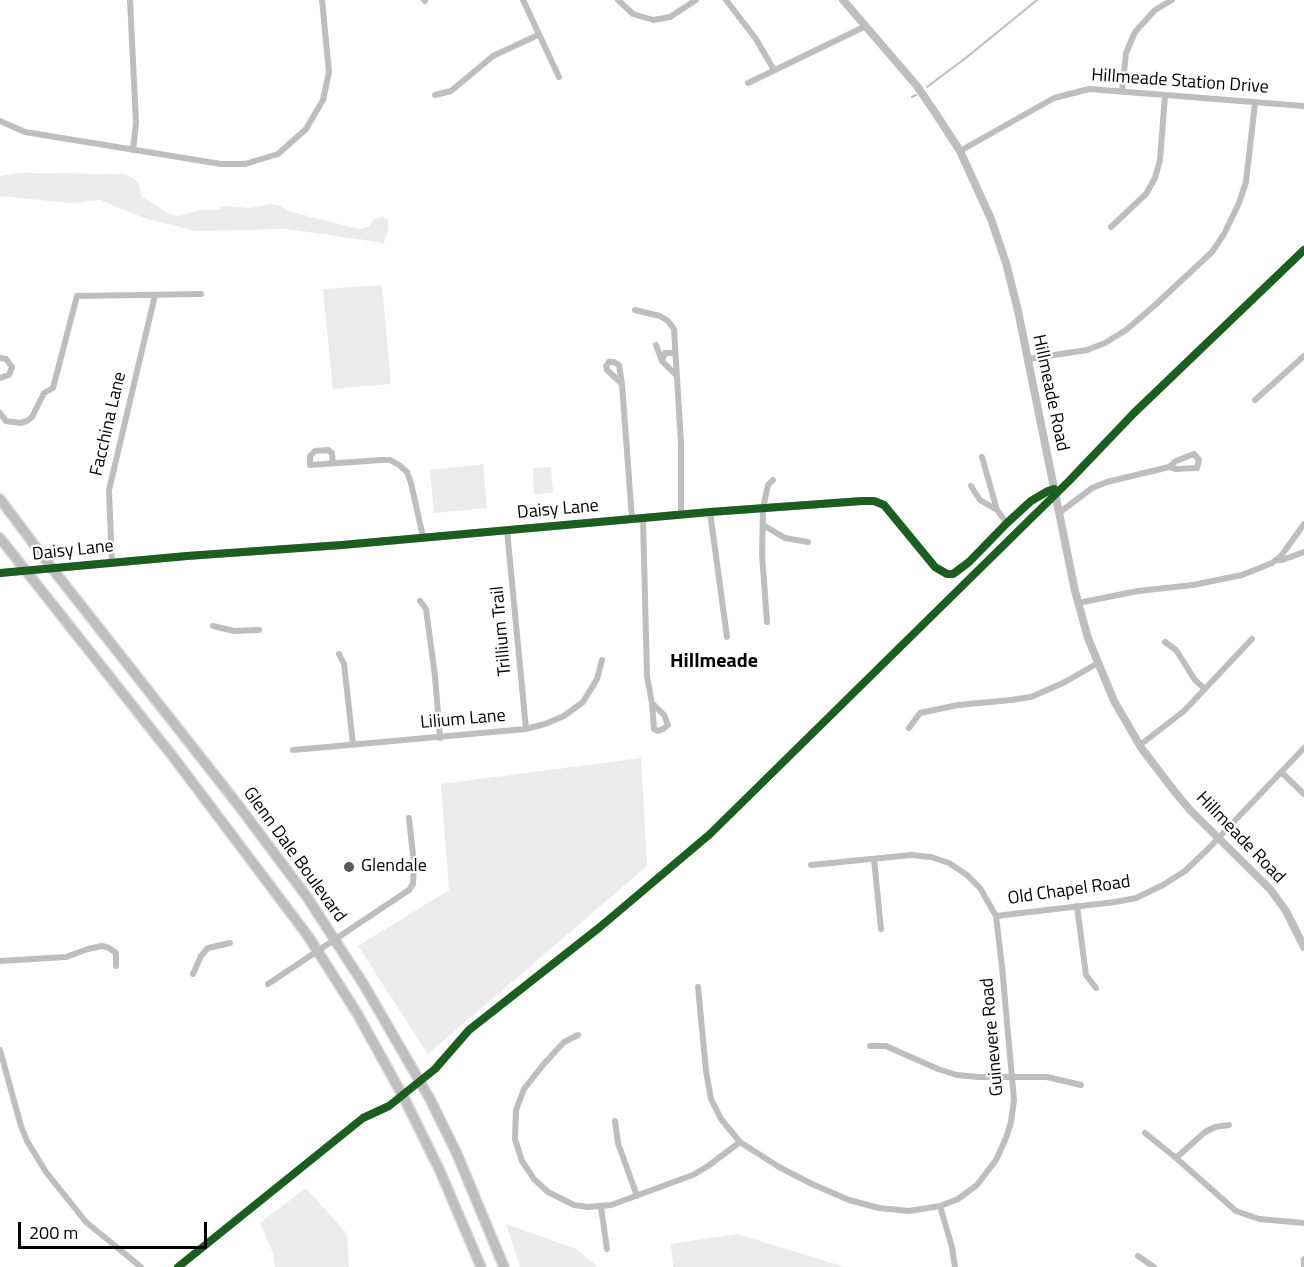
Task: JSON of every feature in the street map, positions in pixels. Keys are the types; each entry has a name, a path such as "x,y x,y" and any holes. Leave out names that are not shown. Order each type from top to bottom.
{"main road":[{"name":"Glenn Dale Boulevard","path":"0,499 307,897 364,985 430,1099 475,1196 504,1267"},
{"name":"Glenn Dale Boulevard","path":"0,538 247,853 318,952 357,1012 404,1098 444,1180 481,1267"}],"street":[{"path":"130,0 136,123 133,150"},
{"path":"0,120 25,132 221,164 245,164 278,154 306,129 323,100 329,72 322,0"},
{"path":"523,0 559,77"},
{"path":"618,0 633,14 657,20 676,14 696,0"},
{"path":"726,0 756,39 774,70"},
{"name":"Hillmeade Road","path":"843,0 916,86 960,151 982,195 1012,287 1078,603 1098,663 1117,707 1140,746 1175,792 1270,889 1286,911 1304,948"},
{"path":"1122,91 1126,53 1135,32 1155,10 1172,0"},
{"path":"748,83 866,26"},
{"path":"435,95 451,91 493,56 538,35"},
{"name":"Hillmeade Station Drive","path":"960,151 1044,104 1066,94 1089,89 1304,106"},
{"path":"1111,227 1146,194 1155,177 1160,160 1165,95"},
{"path":"1028,359 1087,350 1105,344 1126,330 1154,306 1212,252 1224,234 1246,182 1255,103"},
{"path":"0,415 6,421 20,423 27,421 32,417 44,393 53,388 77,296 201,294"},
{"name":"Facchina Lane","path":"112,562 109,490 155,295"},
{"path":"635,310 655,314 668,321 674,329 681,443 681,514"},
{"path":"656,345 662,361 676,375"},
{"path":"662,361 665,353 674,354"},
{"path":"1254,400 1304,356"},
{"path":"0,358 9,361 12,367 9,375 0,378"},
{"path":"622,384 632,519"},
{"path":"982,457 997,510 1007,523"},
{"path":"333,463 382,459 399,465 407,472 411,483 423,537"},
{"path":"1059,513 1092,488 1107,482 1169,467"},
{"path":"767,622 762,555 763,525 768,485 772,480"},
{"path":"971,486 980,500 997,510"},
{"name":"Daisy Lane","path":"0,573 852,501 878,502 884,505 935,567 947,574 963,568 1007,523 1041,494 1055,489"},
{"path":"710,512 727,638"},
{"path":"644,518 647,676 652,703"},
{"path":"1078,603 1138,591 1193,585 1259,569 1281,555 1304,524"},
{"path":"763,525 785,537 808,542"},
{"name":"Trillium Trail","path":"507,530 526,729"},
{"path":"1275,560 1282,560 1304,552"},
{"path":"420,601 426,609 440,738"},
{"path":"213,626 234,631 259,630"},
{"path":"1140,746 1185,711 1252,639"},
{"path":"1165,642 1176,650 1196,680 1206,689"},
{"path":"339,654 344,664 353,744"},
{"name":"Lilium Lane","path":"293,750 526,729 564,716 583,702 597,679 603,660"},
{"path":"909,728 920,713 958,705 1031,696 1065,682 1098,663"},
{"name":"Old Chapel Road","path":"996,916 1132,899 1151,891 1185,871 1304,748"},
{"path":"1281,772 1304,794"},
{"path":"268,984 409,890 413,884 414,864 409,818"},
{"name":"Guinevere Road","path":"699,987 706,1071 711,1099 725,1126 740,1142 800,1179 856,1202 879,1208 902,1211 940,1206 958,1199 977,1185 996,1160 1011,1122 1014,1100 1014,1077 996,916 976,883 967,875 948,863 922,855 812,865"},
{"path":"874,859 881,929"},
{"path":"1077,906 1086,977 1095,988"},
{"path":"194,974 201,956 208,948 230,943"},
{"path":"0,961 66,957 102,946 116,953 116,966"},
{"path":"578,1035 561,1045 524,1089 516,1110 515,1139 526,1169 544,1190 567,1203 601,1207 671,1184 698,1172 740,1142"},
{"path":"870,1046 886,1046 957,1075 1054,1078 1081,1085"},
{"path":"0,1050 21,1126 46,1173 86,1222 141,1267"},
{"path":"615,1121 618,1143 637,1196"},
{"path":"1176,1158 1205,1132 1215,1127 1229,1125"},
{"path":"1145,1133 1230,1208 1258,1219 1304,1223"},
{"path":"940,1206 952,1247 955,1267"},
{"path":"601,1207 607,1249"},
{"path":"1137,1256 1154,1267"},
{"path":"1304,1259 1304,1267"}],"shaded area":[{"path":"23,173 124,174 138,182 141,196 169,214 178,216 201,210 216,210 224,206 248,208 271,204 288,211 362,229 370,225 374,219 382,217 388,219 388,231 384,243 287,229 196,231 144,218 100,200 71,203 0,196 0,176"},
{"path":"382,285 391,384 333,389 323,289"},
{"path":"483,464 487,508 434,513 430,470"},
{"path":"551,467 553,493 534,494 533,468"},
{"path":"641,758 647,866 428,1054 358,946 449,890 441,784"},
{"path":"306,1188 347,1234 349,1267 275,1267 273,1253 260,1223"},
{"path":"506,1224 576,1249 598,1267 520,1267"},
{"path":"737,1234 845,1267 673,1267 671,1244"}],"waterway":[{"path":"927,87 1037,0"},
{"path":"912,97 916,95"}],"cycle path":[{"path":"178,1267 363,1118 389,1106 435,1069 469,1030 600,927 710,834 1069,481 1134,413 1304,250"},
{"path":"0,573 710,512 874,501 884,505 935,567 947,574 953,574 969,562 1031,501 1054,489"}],"place":[{"name":"Glendale","path":"349,867"}],"district":[{"name":"Hillmeade","path":"714,662"}]}
